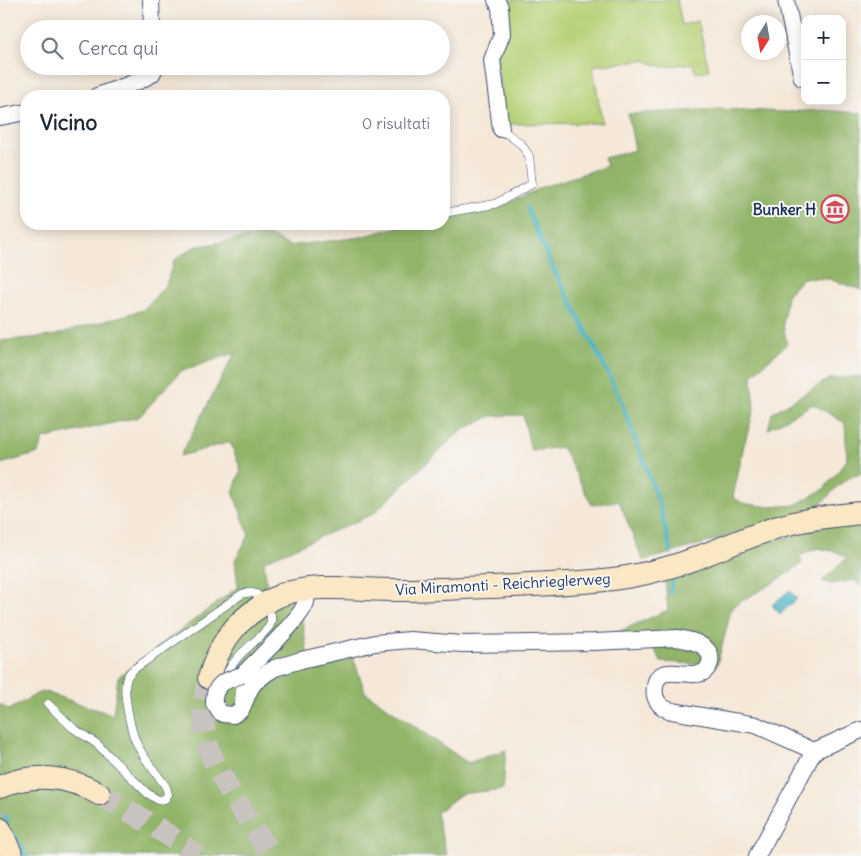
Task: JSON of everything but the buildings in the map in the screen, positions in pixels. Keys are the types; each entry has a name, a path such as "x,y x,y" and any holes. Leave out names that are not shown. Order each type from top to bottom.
{"main road":[{"name":"Via Miramonti - Reichrieglerweg","path":"209,678 214,662 231,631 250,612 272,599 294,591 326,588 400,590 548,584 615,579 682,563 776,528 804,521 861,512"},
{"path":"0,786 16,781 45,777 78,783 99,794"},
{"path":"0,829 12,856"}],"street":[{"path":"151,0 152,20"},
{"path":"496,0 500,8 502,34 492,60 501,128"},
{"path":"786,0 801,73"},
{"path":"113,90 150,75"},
{"path":"0,117 20,113"},
{"path":"306,590 306,602 292,624 242,675 229,680 217,688 214,702 223,714 232,715 241,710 254,683 275,668 301,660 391,640 493,644 677,638 685,639 707,649 711,660 706,671 700,674 688,675 669,672 659,678 656,683 655,695 656,700 663,708 756,725 814,751"},
{"path":"757,856 814,751 861,730"}],"lane":[{"path":"450,212 494,204 532,184 529,156 521,144 501,128"},
{"path":"48,704 74,728 97,744 147,793 158,800 164,799 168,794 166,787 140,751 134,735 126,694 126,682 130,672 242,594 252,593 260,597"},
{"path":"242,675 238,703 231,708 224,706 221,704 220,696 229,669 241,653 269,627 271,615"}],"green space":[{"path":"502,0 677,0 682,25 698,21 709,70 695,73 693,63 662,67 644,60 593,66 602,123 504,124 497,66"},
{"path":"719,109 786,112 823,110 861,113 861,290 829,279 803,278 787,295 783,324 787,344 752,375 754,410 744,445 733,497 742,503 770,507 795,505 824,489 847,460 845,423 813,404 768,429 772,413 829,379 861,376 861,475 852,476 838,486 815,510 643,561 619,501 592,505 562,447 531,451 523,415 491,416 459,432 373,514 264,561 267,588 299,598 309,664 353,657 365,692 468,763 506,750 503,789 461,794 436,813 447,856 0,856 0,704 9,710 42,691 113,715 118,677 238,587 235,560 249,535 233,492 241,470 230,442 180,456 235,353 181,371 139,417 43,439 39,453 0,464 0,341 52,336 143,310 166,285 174,260 194,247 267,234 289,246 361,237 387,230 450,230 450,216 500,207 542,187 607,166 604,158 635,150 628,114"},
{"path":"861,522 861,586 854,580 831,584 822,581 847,558 837,552 818,548 799,556 802,563 732,607 717,665 661,662 650,641 611,635 668,610 665,580 767,543 828,525"}],"water":[{"path":"790,590 797,599 780,614 772,605"}],"waterway":[{"path":"527,208 552,266 609,375 623,406 659,503 671,553"},
{"path":"670,593 673,577"},
{"path":"5,816 8,823"},
{"path":"14,834 26,856"}],"tunnel":[{"path":"209,678 204,701 205,731 208,747 231,793 272,856"},
{"path":"99,794 162,831 197,856"}],"place":[{"name":"Bunker H","path":"835,209"}]}
